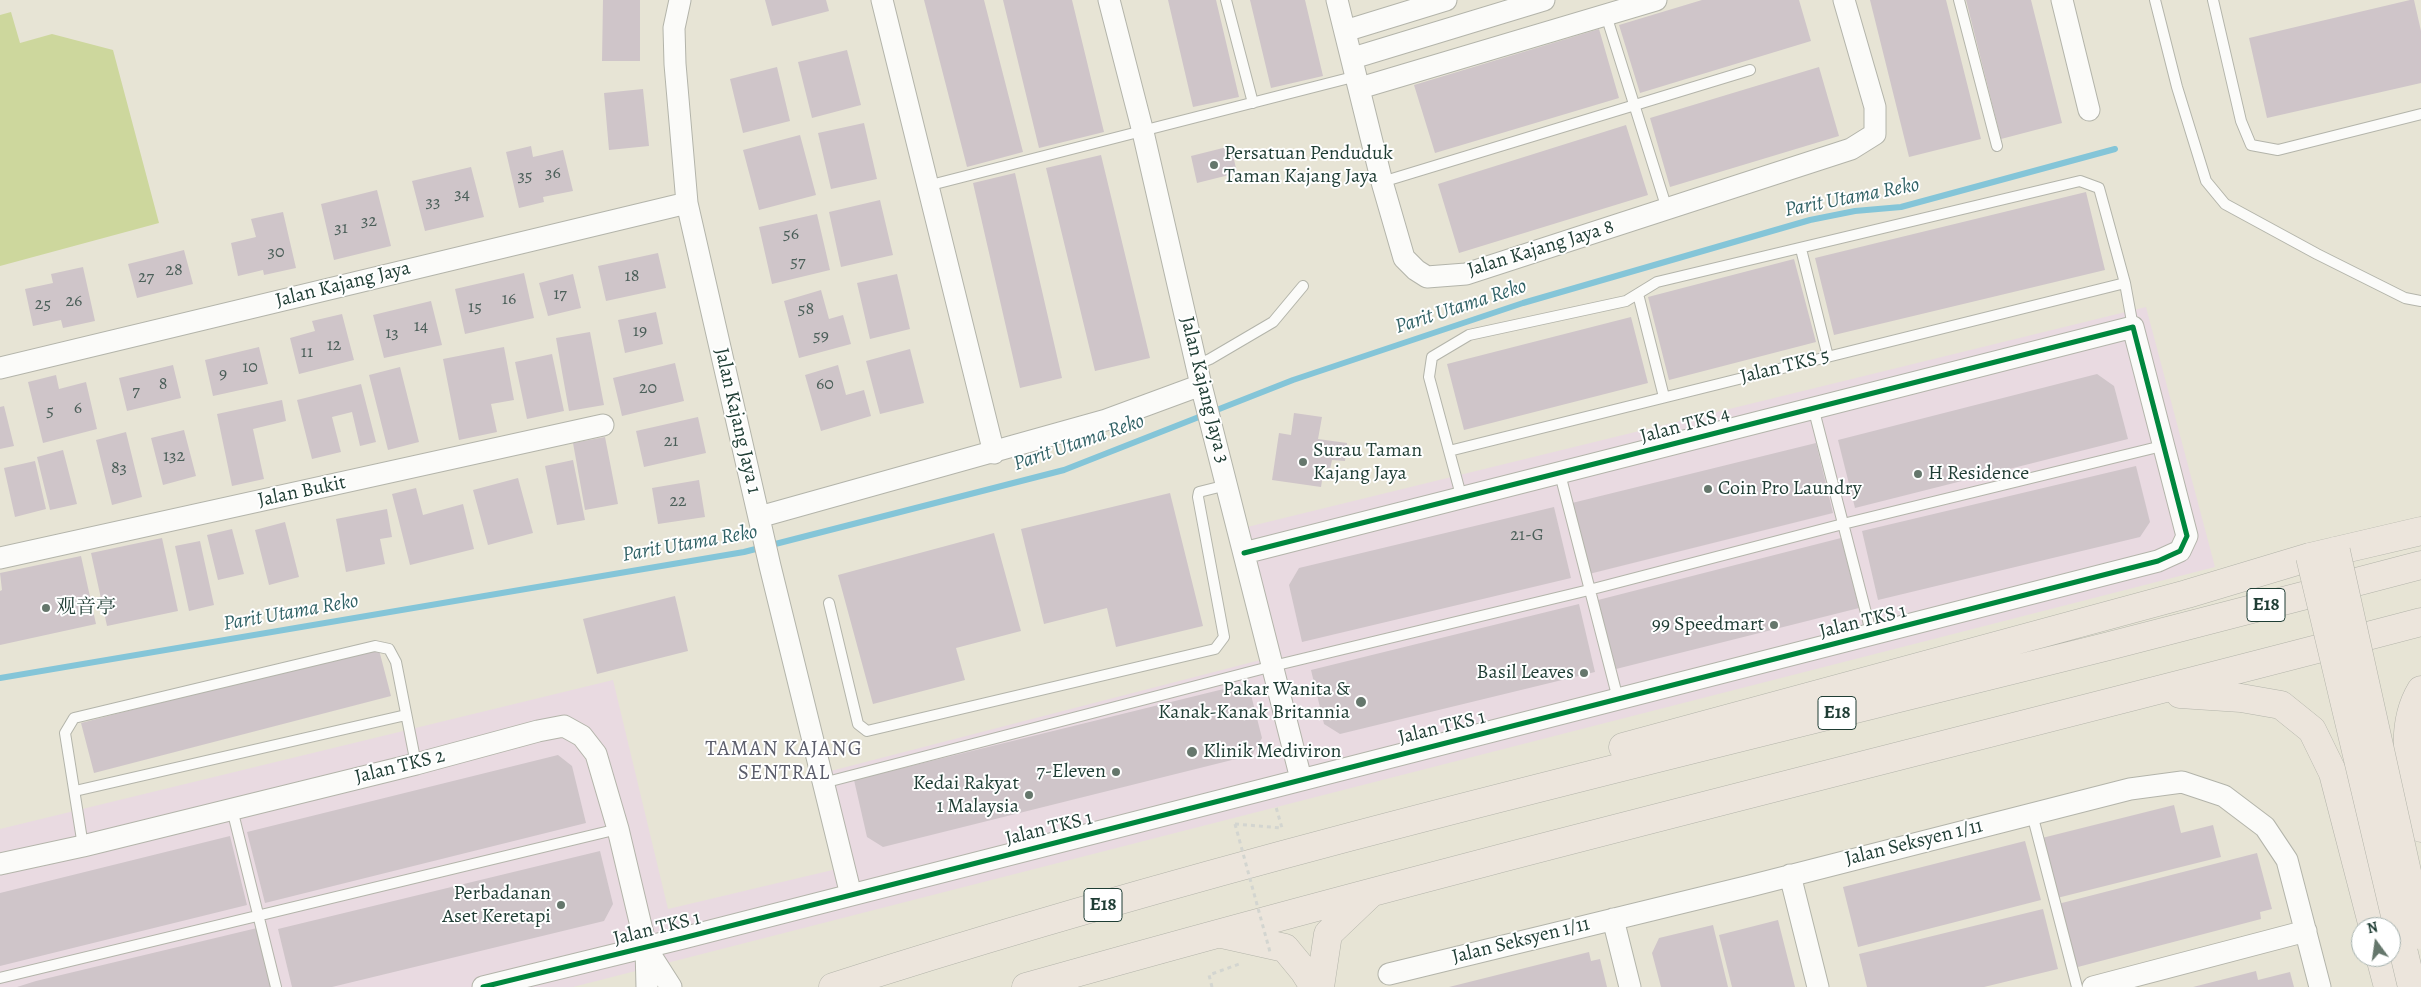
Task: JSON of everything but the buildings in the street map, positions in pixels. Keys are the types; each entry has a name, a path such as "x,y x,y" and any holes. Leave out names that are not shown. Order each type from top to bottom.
{"highway":[{"path":"1563,780 1604,752 2187,594 2310,557 2421,531"},
{"path":"2336,551 2421,935"},
{"path":"2310,557 2412,987"},
{"name":"E18","path":"833,987 969,943 1316,845 1563,780 2111,645 2421,565"},
{"path":"1026,987 1373,891 1618,827 2128,699 2421,622"},
{"path":"2421,690 2416,697 2408,726 2408,765 2421,828"},
{"path":"2128,699 2192,693 2241,698 2281,705 2312,730 2334,773 2370,917"},
{"path":"1320,987 1328,934 1373,891"},
{"path":"1217,933 1285,948 1304,971 1314,987"},
{"path":"2383,967 2388,987"}],"street":[{"name":"Jalan Kajang Jaya 1","path":"680,0 674,28 675,64 687,203 770,566 851,895"},
{"path":"882,0 994,453"},
{"name":"Jalan Kajang Jaya 3","path":"1109,0 1143,132 1196,365 1301,779"},
{"name":"Jalan Kajang Jaya 8","path":"1337,0 1357,74 1382,182 1404,258 1416,270 1427,276 1466,274 1851,149 1875,134 1875,106 1844,0"},
{"path":"1345,31 1446,0"},
{"path":"1357,74 1544,0"},
{"path":"1357,74 1606,15 1656,0"},
{"path":"2062,0 2089,110"},
{"name":"Jalan Kajang Jaya","path":"0,368 687,203"},
{"name":"Jalan TKS 4","path":"1244,553 1560,474 1812,407 2133,327"},
{"name":"Jalan TKS 1","path":"483,987 646,948 1301,779 1872,636 2158,561 2180,551 2187,536 2162,446 2133,327"},
{"path":"760,521 1106,420 1202,388"},
{"name":"Jalan Bukit","path":"0,558 603,425"},
{"name":"Jalan TKS 2","path":"0,864 82,846 564,726 582,736 596,754 618,829 646,948 647,987"},
{"name":"Jalan Seksyen 1/11","path":"1389,974 2130,789 2182,782 2224,796 2265,827 2287,860 2320,987"},
{"path":"1790,875 1818,987"},
{"path":"1613,919 1630,987"},
{"path":"2093,987 2306,931"},
{"name":"Jalan TKS 2","path":"646,948 671,987"}],"lane":[{"path":"1226,0 1254,103"},
{"path":"1959,0 1997,146"},
{"path":"2155,0 2177,87 2206,181 2224,204 2317,254 2405,298 2421,301"},
{"path":"2213,0 2241,121 2251,145 2278,150 2421,114"},
{"path":"1606,15 1667,209"},
{"path":"1382,182 1750,70"},
{"path":"927,186 1143,132 1357,74"},
{"path":"1462,499 1429,377 1432,357 1469,335 1626,301 1657,282 2080,181 2099,188 2125,283 2133,327"},
{"path":"1801,249 1828,357"},
{"name":"Jalan TKS 5","path":"1449,451 2125,283"},
{"path":"1196,365 1210,359 1273,322 1303,286"},
{"path":"1638,294 1664,397"},
{"path":"1812,407 1872,636"},
{"path":"823,783 1273,666 1589,590 1843,524 2162,446"},
{"path":"1560,474 1618,699"},
{"path":"829,603 858,724 867,731 1216,649 1224,637 1198,497 1199,492 1227,485"},
{"path":"82,846 65,733 74,718 375,646 389,649 396,662 416,764"},
{"path":"74,791 406,715"},
{"path":"232,809 276,987"},
{"path":"2032,814 2078,987"},
{"path":"0,978 618,829"}],"path":[{"path":"1270,952 1235,824 1282,828"},
{"path":"1209,975 1212,987"}],"shaded area":[{"path":"2146,307 2215,567 573,987 0,987 0,829 613,680 668,909 841,868 819,774 1272,657 1239,529"}],"green space":[{"path":"11,12 20,43 52,34 113,50 159,223 0,266 0,15"}],"waterway":[{"name":"Parit Utama Reko","path":"0,678 744,552 1064,470 1293,380 1523,303 1810,220 1855,211 1901,207 2115,149"}],"cycle path":[{"path":"483,987 683,938 2158,561 2180,551 2187,536 2133,327 1244,553"}],"place":[{"name":"Persatuan Penduduk Taman Kajang Jaya","path":"1214,165"},
{"name":"Surau Taman Kajang Jaya","path":"1303,462"},
{"name":"H Residence","path":"1918,474"},
{"name":"Coin Pro Laundry","path":"1708,489"},
{"name":"观音亭","path":"46,608"},
{"name":"99 Speedmart","path":"1774,625"},
{"name":"Basil Leaves","path":"1584,673"},
{"name":"Pakar Wanita & Kanak-Kanak Britannia","path":"1361,702"},
{"name":"Klinik Mediviron","path":"1192,752"},
{"name":"7-Eleven","path":"1116,772"},
{"name":"Kedai Rakyat 1 Malaysia","path":"1029,795"},
{"name":"Perbadanan Aset Keretapi","path":"561,905"}],"district":[{"name":"TAMAN KAJANG SENTRAL","path":"784,762"}]}
